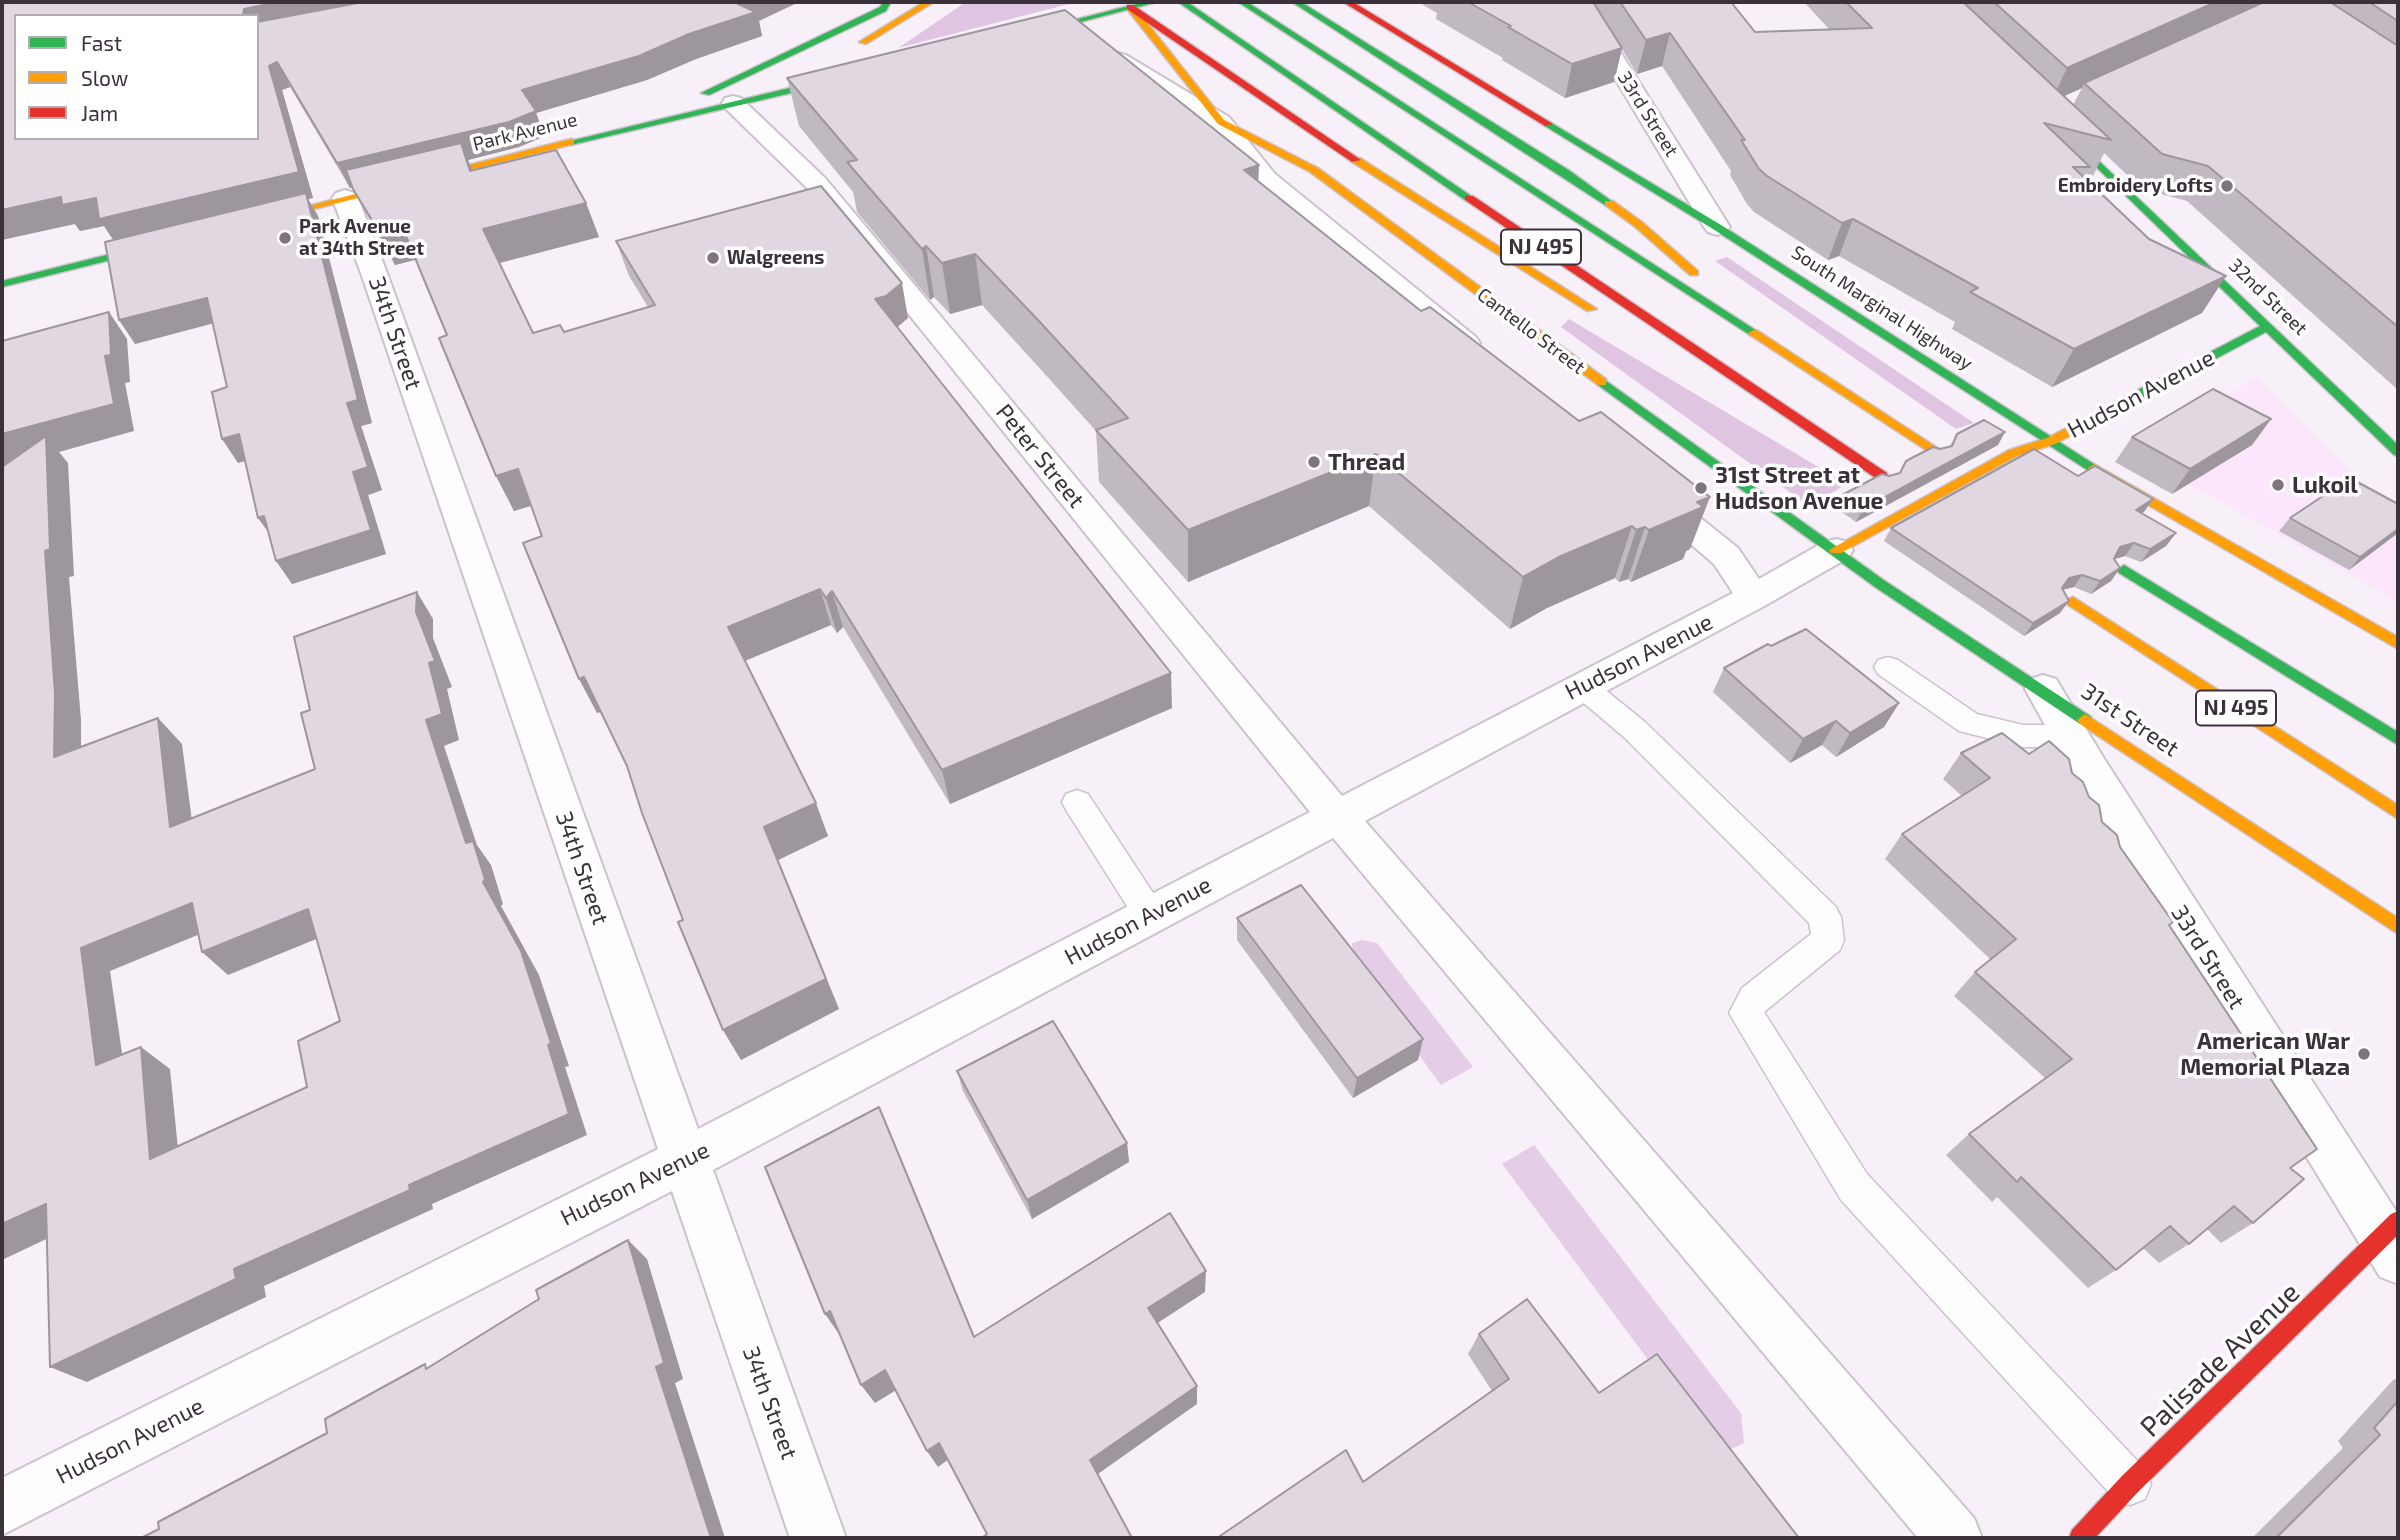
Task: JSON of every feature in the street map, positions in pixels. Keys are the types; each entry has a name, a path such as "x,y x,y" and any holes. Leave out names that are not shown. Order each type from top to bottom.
{"main road":[{"path":"850,49 930,2"},
{"path":"1012,37 1153,2"},
{"name":"NJ 495","path":"1182,2 1882,476"},
{"path":"1296,2 1537,155 1638,224 1790,358"},
{"name":"South Marginal Highway","path":"1347,2 1717,227 2051,441 2398,644"},
{"name":"NJ 495","path":"1243,3 1933,449"},
{"path":"774,94 818,51 888,4"},
{"path":"641,125 888,4"},
{"path":"1130,7 1371,170 1564,295 1601,314"},
{"name":"Cantello Street","path":"1130,7 1176,68 1221,121 1314,170 1672,435 1836,550"},
{"name":"Park Avenue","path":"774,94 825,64"},
{"name":"Park Avenue","path":"242,224 641,125 852,76"},
{"name":"32nd Street","path":"2058,111 2268,326 2398,452"},
{"path":"2,284 177,240"},
{"name":"Hudson Avenue","path":"1836,550 2013,453 2051,441 2268,326"},
{"path":"1661,347 1805,425"},
{"name":"31st Street","path":"1836,550 1880,583 2043,689 2398,928"},
{"name":"NJ 495","path":"2124,570 2398,739"},
{"name":"NJ 495","path":"2073,602 2398,813"},
{"name":"Palisade Avenue","path":"2080,1538 2130,1484 2393,1239"}],"street":[{"name":"33rd Street","path":"1579,2 1717,227"},
{"name":"Cantello Street","path":"1066,23 1141,76 1221,121 1266,179 1483,357"},
{"name":"Peter Street","path":"733,103 816,183 1338,818 1954,1538"},
{"name":"34th Street","path":"345,198 374,273 818,1538"},
{"path":"1630,477 1726,556 1754,597"},
{"name":"Hudson Avenue","path":"2,1507 685,1160 1338,818 1754,597 1836,550"},
{"name":"33rd Street","path":"2043,689 2070,736 2393,1239"}],"lane":[{"path":"1888,667 1969,723 2023,736 2070,736"},
{"path":"1582,686 1635,730 1825,917 1828,940 1754,999 1746,1013 1854,1187 2130,1484"},
{"path":"1077,802 1150,915"}],"shaded area":[{"path":"966,2 1077,2 898,48"},
{"path":"1727,257 1974,423 1956,429 1715,261"},
{"path":"1569,319 1847,484 1809,506 1561,327"},
{"name":"Lukoil","path":"2257,377 2398,518 2398,602 2132,452"},
{"path":"1362,940 1377,943 1473,1067 1441,1085 1354,967 1352,943"},
{"path":"1534,1145 1741,1413 1744,1443 1731,1449 1708,1440 1502,1164"}],"building":[{"path":"2,2 278,2 244,9 243,14 14,14 14,140 259,140 259,22 363,2 744,2 738,4 756,12 689,34 639,56 522,90 536,111 509,122 337,163 277,62 269,66 299,172 99,219 96,198 62,205 61,197 2,210"},
{"path":"1468,2 1593,2 1622,48 1572,64"},
{"path":"1620,2 1731,2 1755,32 1872,28 1846,2 1963,2 2111,140 2044,123 2090,167 2073,167 2149,239 2226,276 2074,349 1970,292 1978,288 1853,219 1842,223 1767,176 1759,169 1741,140 1745,140 1670,33 1646,40"},
{"path":"1994,2 2216,2 2067,68"},
{"path":"2264,2 2330,2 2398,46 2398,327 2208,166 2162,154 2084,83"},
{"path":"2369,2 2398,2 2398,21"},
{"path":"1065,10 1259,165 1244,170 1421,311 1430,307 1579,421 1601,412 1710,497 1697,502 1703,507 1649,530 1645,527 1636,530 1632,526 1561,556 1523,577 1376,454 1188,530 1096,430 1128,418 975,254 942,263 926,246 922,249 847,162 857,160 787,78"},
{"path":"461,143 470,171 556,150 586,203 483,229 533,333 560,325 564,332 655,305 616,241 821,186 902,283 886,296 875,299 1171,673 942,770 832,591 826,598 820,589 728,627 816,803 764,827 826,979 723,1030 678,922 683,920 627,766 584,677 579,679 523,543 542,536 518,469 496,476 439,338 447,335 401,224 378,230 353,189 346,170"},
{"path":"306,193 358,400 347,403 368,467 353,472 371,530 276,561 264,516 258,518 239,434 222,439 212,392 227,387 207,298 119,320 105,242"},
{"path":"109,312 111,355 105,356 114,404 2,434 2,341"},
{"path":"2213,389 2271,419 2190,469 2132,437"},
{"path":"1984,420 2005,432 1863,509 1842,495 1882,474 1889,476 1900,473 1906,461 1933,447 1940,449 1952,446 1957,434"},
{"path":"46,436 50,549 45,551 55,694 54,757 158,718 170,827 315,769 301,713 310,710 294,637 417,592 416,612 435,661 429,663 442,714 426,720 466,843 473,841 485,879 483,882 521,951 551,1043 548,1045 569,1114 409,1185 410,1190 234,1269 236,1279 50,1367 46,1204 2,1224 2,467","holes":["192,903 202,952 308,909 340,1021 298,1041 307,1087 150,1159 141,1047 96,1065 81,948"]},
{"path":"2034,449 2078,476 2095,466 2153,499 2136,510 2176,533 2150,549 2134,543 2120,547 2114,559 2120,568 2100,581 2082,575 2069,578 2062,588 2069,601 2033,623 1891,528"},
{"path":"2350,478 2398,504 2398,529 2360,557 2290,518"},
{"path":"1806,629 1899,703 1850,733 1836,721 1803,739 1724,668 1768,644 1771,646"},
{"path":"2002,733 2029,754 2049,741 2069,759 2072,773 2083,782 2089,797 2099,805 2102,822 2117,835 2120,847 2173,922 2169,925 2317,1149 2290,1168 2304,1179 2253,1223 2234,1206 2189,1244 2170,1226 2116,1270 2021,1177 2017,1182 1969,1134 2072,1059 1975,972 2016,939 1902,834 1990,778 1961,753"},
{"path":"1301,885 1423,1039 1357,1078 1237,918"},
{"path":"1053,1021 1127,1143 1027,1200 957,1071"},
{"path":"879,1107 974,1337 1170,1213 1206,1271 1148,1308 1197,1386 1090,1460 1132,1538 982,1538 987,1534 939,1443 927,1451 885,1370 861,1385 830,1311 825,1314 765,1167"},
{"path":"628,1240 664,1363 656,1367 711,1538 141,1538 159,1529 158,1522 327,1433 325,1419 425,1364 426,1369 539,1299 536,1290"},
{"path":"1527,1299 1599,1393 1657,1354 1799,1538 1217,1538 1346,1450 1363,1482 1509,1379 1479,1334"},
{"path":"2398,1401 2398,1538 2276,1538 2380,1435 2374,1428"}],"traffic: fast":[{"path":"883,9 887,2"},
{"path":"1027,33 1153,2"},
{"path":"1182,2 1469,198"},
{"path":"1242,2 1754,333"},
{"path":"1296,2 1609,203"},
{"path":"706,93 883,9"},
{"path":"571,142 839,79"},
{"path":"1548,124 1717,227 2094,468"},
{"path":"2062,129 2398,452"},
{"path":"2,284 159,245"},
{"path":"2115,407 2268,326"},
{"path":"1602,382 1880,584 2085,720"},
{"path":"2124,570 2398,739"}],"traffic: slow":[{"path":"863,42 930,2"},
{"path":"1130,7 1221,122 1314,170 1602,382"},
{"path":"262,219 571,142"},
{"path":"1356,160 1591,309"},
{"path":"1609,203 1638,224 1694,273"},
{"path":"1754,333 1933,449"},
{"path":"1836,550 2013,453 2051,441 2115,407"},
{"path":"2094,468 2398,644"},
{"path":"2073,602 2398,813"},
{"path":"2085,720 2398,927"}],"traffic: jam":[{"path":"1347,2 1548,124"},
{"path":"1130,7 1356,160"},
{"path":"1469,198 1882,476"},
{"path":"2080,1538 2130,1484 2398,1221"}],"place":[{"name":"Embroidery Lofts","path":"2227,186"},
{"name":"Park Avenue at 34th Street","path":"285,238"},
{"name":"Walgreens","path":"713,258"},
{"name":"Thread","path":"1314,462"},
{"name":"Lukoil","path":"2278,485"},
{"name":"31st Street at Hudson Avenue","path":"1701,488"},
{"name":"American War Memorial Plaza","path":"2364,1054"}]}
